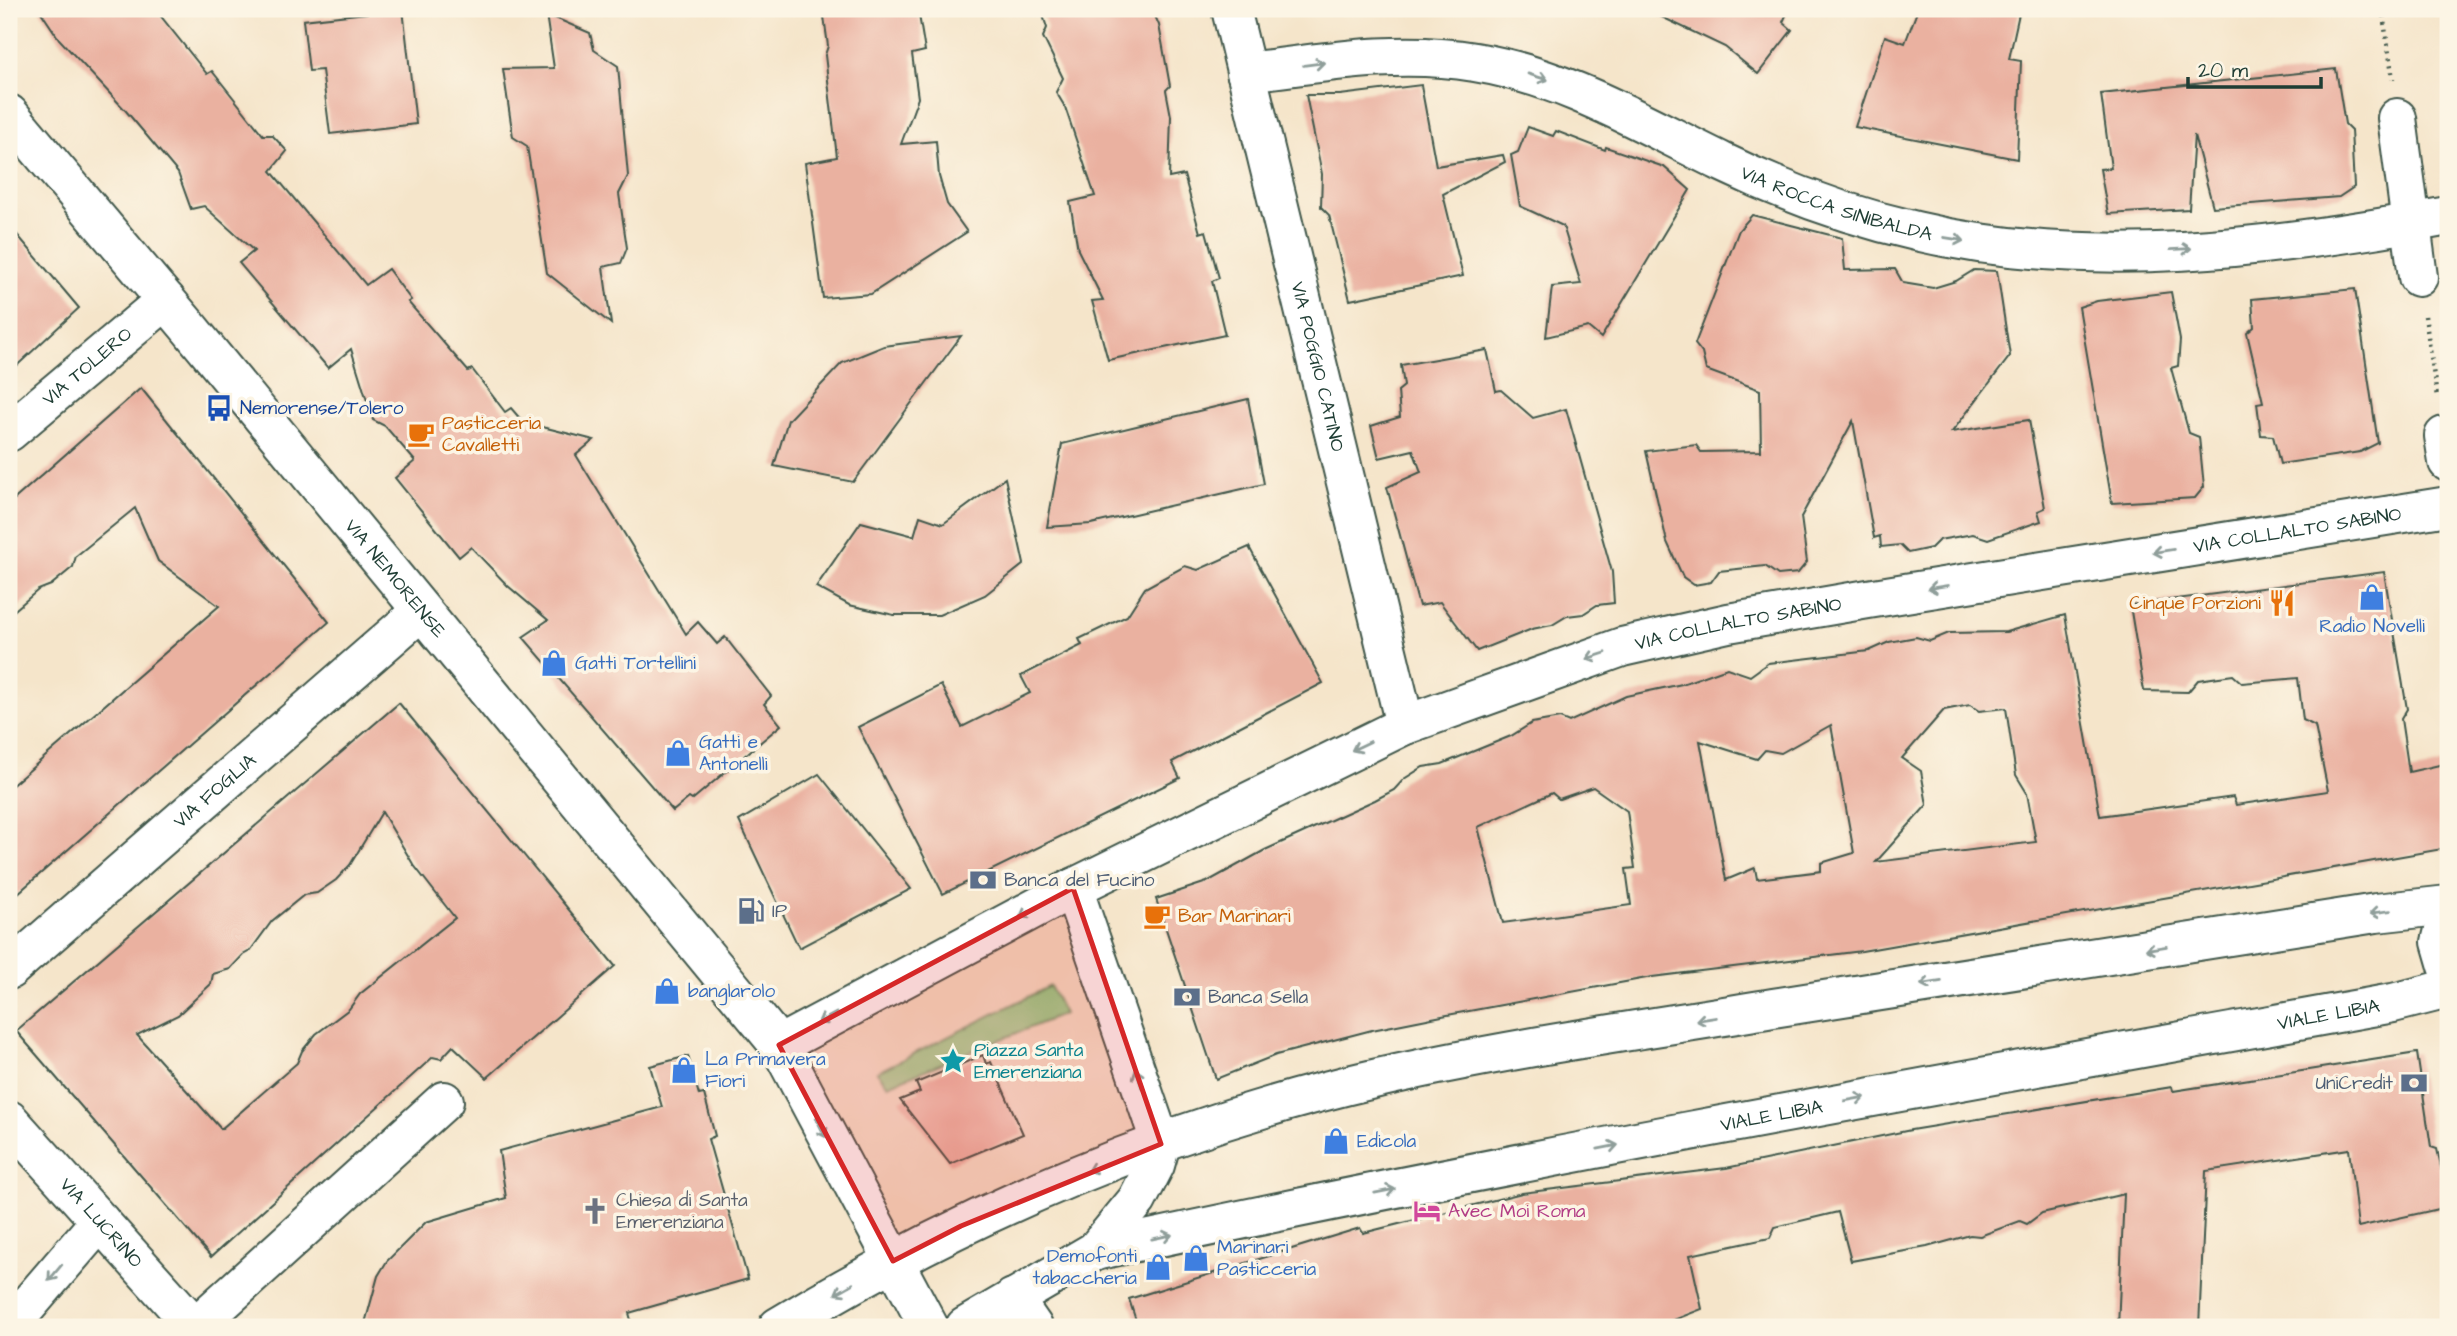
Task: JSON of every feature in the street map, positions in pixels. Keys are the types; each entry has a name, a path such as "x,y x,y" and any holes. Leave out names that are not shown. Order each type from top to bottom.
{"street":[{"name":"VIA POGGIO CATINO","path":"1231,9 1405,725"},
{"name":"VIA ROCCA SINIBALDA","path":"1246,72 1403,55 1450,58 1494,66 1553,81 1603,101 1724,163 1800,196 1914,231 1982,243 2084,251 2156,251 2298,240 2448,216"},
{"name":"VIA NEMORENSE","path":"9,114 166,300 779,1045"},
{"path":"2397,118 2418,277"},
{"name":"VIA TOLERO","path":"9,432 166,300"},
{"name":"VIA COLLALTO SABINO","path":"1073,888 1405,725 1573,663 1676,634 1868,598 2448,506"},
{"name":"VIA FOGLIA","path":"9,970 421,611"},
{"path":"929,1327 779,1045 1073,888 1161,1144 1155,1166 1137,1200 1095,1251 1023,1313 965,1327"},
{"path":"795,1324 892,1261 1069,1178 1161,1144 1332,1090 1515,1049 2363,915 2448,905"},
{"path":"2448,914 2441,929 2441,942 2448,966"},
{"name":"VIALE LIBIA","path":"1095,1251 1267,1214 1717,1126 2393,1003 2448,989"},
{"path":"195,1327 444,1101"},
{"name":"VIA LUCRINO","path":"9,1119 195,1327"},
{"path":"9,1327 100,1221"}],"path":[{"path":"2382,9 2391,68"},
{"path":"2418,277 2446,449"}],"highlighted area":[{"path":"1073,888 1161,1144 961,1226 893,1261 779,1045"}],"green space":[{"path":"1050,986 1064,1014 888,1085 877,1072"}],"building":[{"path":"39,9 155,9 207,74 212,71 263,135 272,135 287,151 271,171 366,285 388,269 411,300 408,302 468,371 472,369 505,412 511,408 523,422 594,440 576,455 686,634 698,622 717,644 725,637 771,696 764,704 781,725 692,800 689,798 673,811 523,637 548,620 508,586 471,547 459,557 395,478 415,461 385,426 373,420 351,349 328,368 239,263 254,251 204,206 191,209 178,173 126,111 59,39"},
{"path":"403,9 416,124 330,134 322,70 309,71 303,20"},
{"path":"823,9 918,9 925,51 912,54 918,98 901,144 936,141 939,176 947,204 967,232 871,294 823,298 805,163 837,157 825,55 828,46"},
{"path":"1041,9 1152,9 1159,25 1170,86 1166,90 1171,116 1169,178 1184,175 1200,233 1206,231 1219,278 1212,281 1225,335 1108,360 1092,301 1103,300 1078,250 1070,202 1095,196 1065,107 1056,92 1063,78 1043,37 1047,28"},
{"path":"1645,9 1789,9 1783,22 1792,30 1758,74 1725,47"},
{"path":"1918,9 2020,9 2009,59 2021,61 2017,159 1855,127 1885,36 1905,43"},
{"path":"546,14 590,33 594,50 618,66 628,176 619,194 627,248 621,263 603,267 611,324 547,273 527,146 513,137 503,69 554,68"},
{"path":"2336,69 2345,124 2351,130 2354,187 2339,197 2213,207 2194,135 2189,209 2108,214 2100,169 2111,168 2101,94"},
{"path":"1421,85 1436,166 1503,155 1505,162 1443,194 1463,276 1350,300 1329,215 1321,207 1322,174 1306,95 1340,95"},
{"path":"1528,127 1553,136 1556,131 1605,150 1606,147 1664,167 1690,190 1601,338 1588,327 1546,337 1552,287 1581,284 1563,226 1520,206 1511,155 1518,152"},
{"path":"1752,215 1842,238 1845,270 1895,269 1903,283 1933,288 1956,281 1974,270 1997,271 2010,356 1952,432 2029,420 2045,508 2038,511 2041,521 1988,539 1973,534 1939,540 1931,548 1908,553 1900,545 1881,547 1880,536 1874,538 1853,421 1801,517 1807,562 1798,573 1778,575 1765,566 1719,571 1711,582 1694,585 1683,577 1667,542 1646,451 1696,445 1701,452 1761,451 1760,390 1706,370 1702,353 1695,344 1739,230"},
{"path":"9,225 79,308 9,373"},
{"path":"2355,289 2378,443 2360,452 2280,464 2273,436 2261,435 2257,403 2263,402 2247,333 2254,327 2252,299"},
{"path":"2171,292 2180,340 2178,366 2171,368 2189,433 2199,437 2204,487 2195,498 2112,503 2079,307 2097,301"},
{"path":"961,336 853,482 774,466 788,420 842,363 884,346"},
{"path":"1487,350 1496,391 1501,390 1533,418 1566,409 1612,572 1614,603 1597,605 1583,614 1567,616 1552,625 1532,629 1477,651 1440,602 1419,606 1387,487 1421,472 1413,450 1379,458 1371,426 1400,417 1398,391 1404,386 1401,365"},
{"path":"141,388 329,622 9,901 9,788 219,606 158,561 135,508 76,556 73,567 51,585 38,590 9,615 9,504"},
{"path":"1248,399 1264,484 1091,524 1047,527 1062,444"},
{"path":"1005,478 1024,564 985,595 939,615 894,615 849,605 816,587 861,522 914,536 920,516 943,524"},
{"path":"1249,547 1323,683 1172,762 1180,778 943,894 858,727 941,685 962,727 1030,693 1021,676 1082,645 1079,639 1127,616 1145,588 1185,566 1198,570"},
{"path":"2384,572 2407,709 2401,719 2409,772 2448,763 2448,848 1862,951 1652,977 1442,1016 1372,1030 1276,1055 1216,1079 1156,899 1207,882 1265,850 1375,800 1394,790 1404,779 1423,767 1442,764 1511,736 1532,723 1560,718 1569,722 1626,696 1682,684 1727,668 1750,676 1768,663 1869,651 1889,642 1916,637 1930,641 1949,633 2006,632 2065,615 2100,816 2233,797 2236,805 2328,791 2315,726 2303,720 2298,678 2242,683 2233,675 2198,680 2188,692 2144,691 2130,605","holes":["1970,705 1979,711 2006,708 2016,775 2027,793 2036,842 1876,862 1927,805 1921,771 1902,758 1944,710","1831,725 1854,853 1821,863 1821,871 1757,879 1755,868 1726,880 1700,741 1757,759 1765,750 1781,753","1593,787 1627,811 1635,868 1626,869 1631,905 1503,923 1478,827 1552,793 1559,799"]},
{"path":"399,703 615,966 487,1078 453,1046 441,1059 433,1057 211,1257 16,1031","holes":["382,812 413,864 455,918 360,994 349,1009 316,1034 302,1051 297,1063 221,1129 137,1035 178,1015 211,984 213,974 230,969 250,951 272,921 304,895 317,893 336,880 350,865"]},
{"path":"819,774 911,889 799,948 739,821"},
{"path":"2417,1053 2431,1147 2437,1149 2445,1185 2439,1209 2358,1227 2349,1149 2206,1171 2199,1327 2118,1327 2124,1194 2042,1213 2027,1224 2020,1221 1980,1236 1970,1235 1927,1247 1851,1261 1838,1212 1775,1227 1770,1238 1690,1255 1702,1309 1656,1327 1138,1327 1129,1299 1360,1228 1363,1233 1522,1193 1726,1168 1911,1130 2172,1087 2173,1091"},
{"path":"983,1055 986,1064 991,1062 1023,1134 950,1164 900,1100 920,1092 916,1083"},
{"name":"Chiesa di Santa Emerenziana","path":"688,1056 699,1095 704,1094 715,1136 708,1139 748,1279 629,1313 633,1327 364,1327 378,1276 387,1261 426,1222 506,1198 499,1151 662,1107 650,1066"}],"place":[{"name":"Nemorense/Tolero","path":"219,408"},
{"name":"Pasticceria Cavalletti","path":"421,434"},
{"name":"Radio Novelli","path":"2372,597"},
{"name":"Cinque Porzioni","path":"2282,603"},
{"name":"Gatti Tortellini","path":"554,663"},
{"name":"Gatti e Antonelli","path":"678,753"},
{"name":"Banca del Fucino","path":"983,880"},
{"name":"IP","path":"751,911"},
{"name":"Bar Marinari","path":"1157,916"},
{"name":"banglarolo","path":"667,991"},
{"name":"Banca Sella","path":"1187,997"},
{"name":"Piazza Santa Emerenziana","path":"953,1061"},
{"name":"La Primavera Fiori","path":"684,1070"},
{"name":"UniCredit","path":"2414,1083"},
{"name":"Edicola","path":"1336,1141"},
{"name":"Chiesa di Santa Emerenziana","path":"595,1211"},
{"name":"Avec Moi Roma","path":"1427,1211"},
{"name":"Marinari Pasticceria","path":"1196,1258"},
{"name":"Demofonti tabaccheria","path":"1158,1267"}]}
